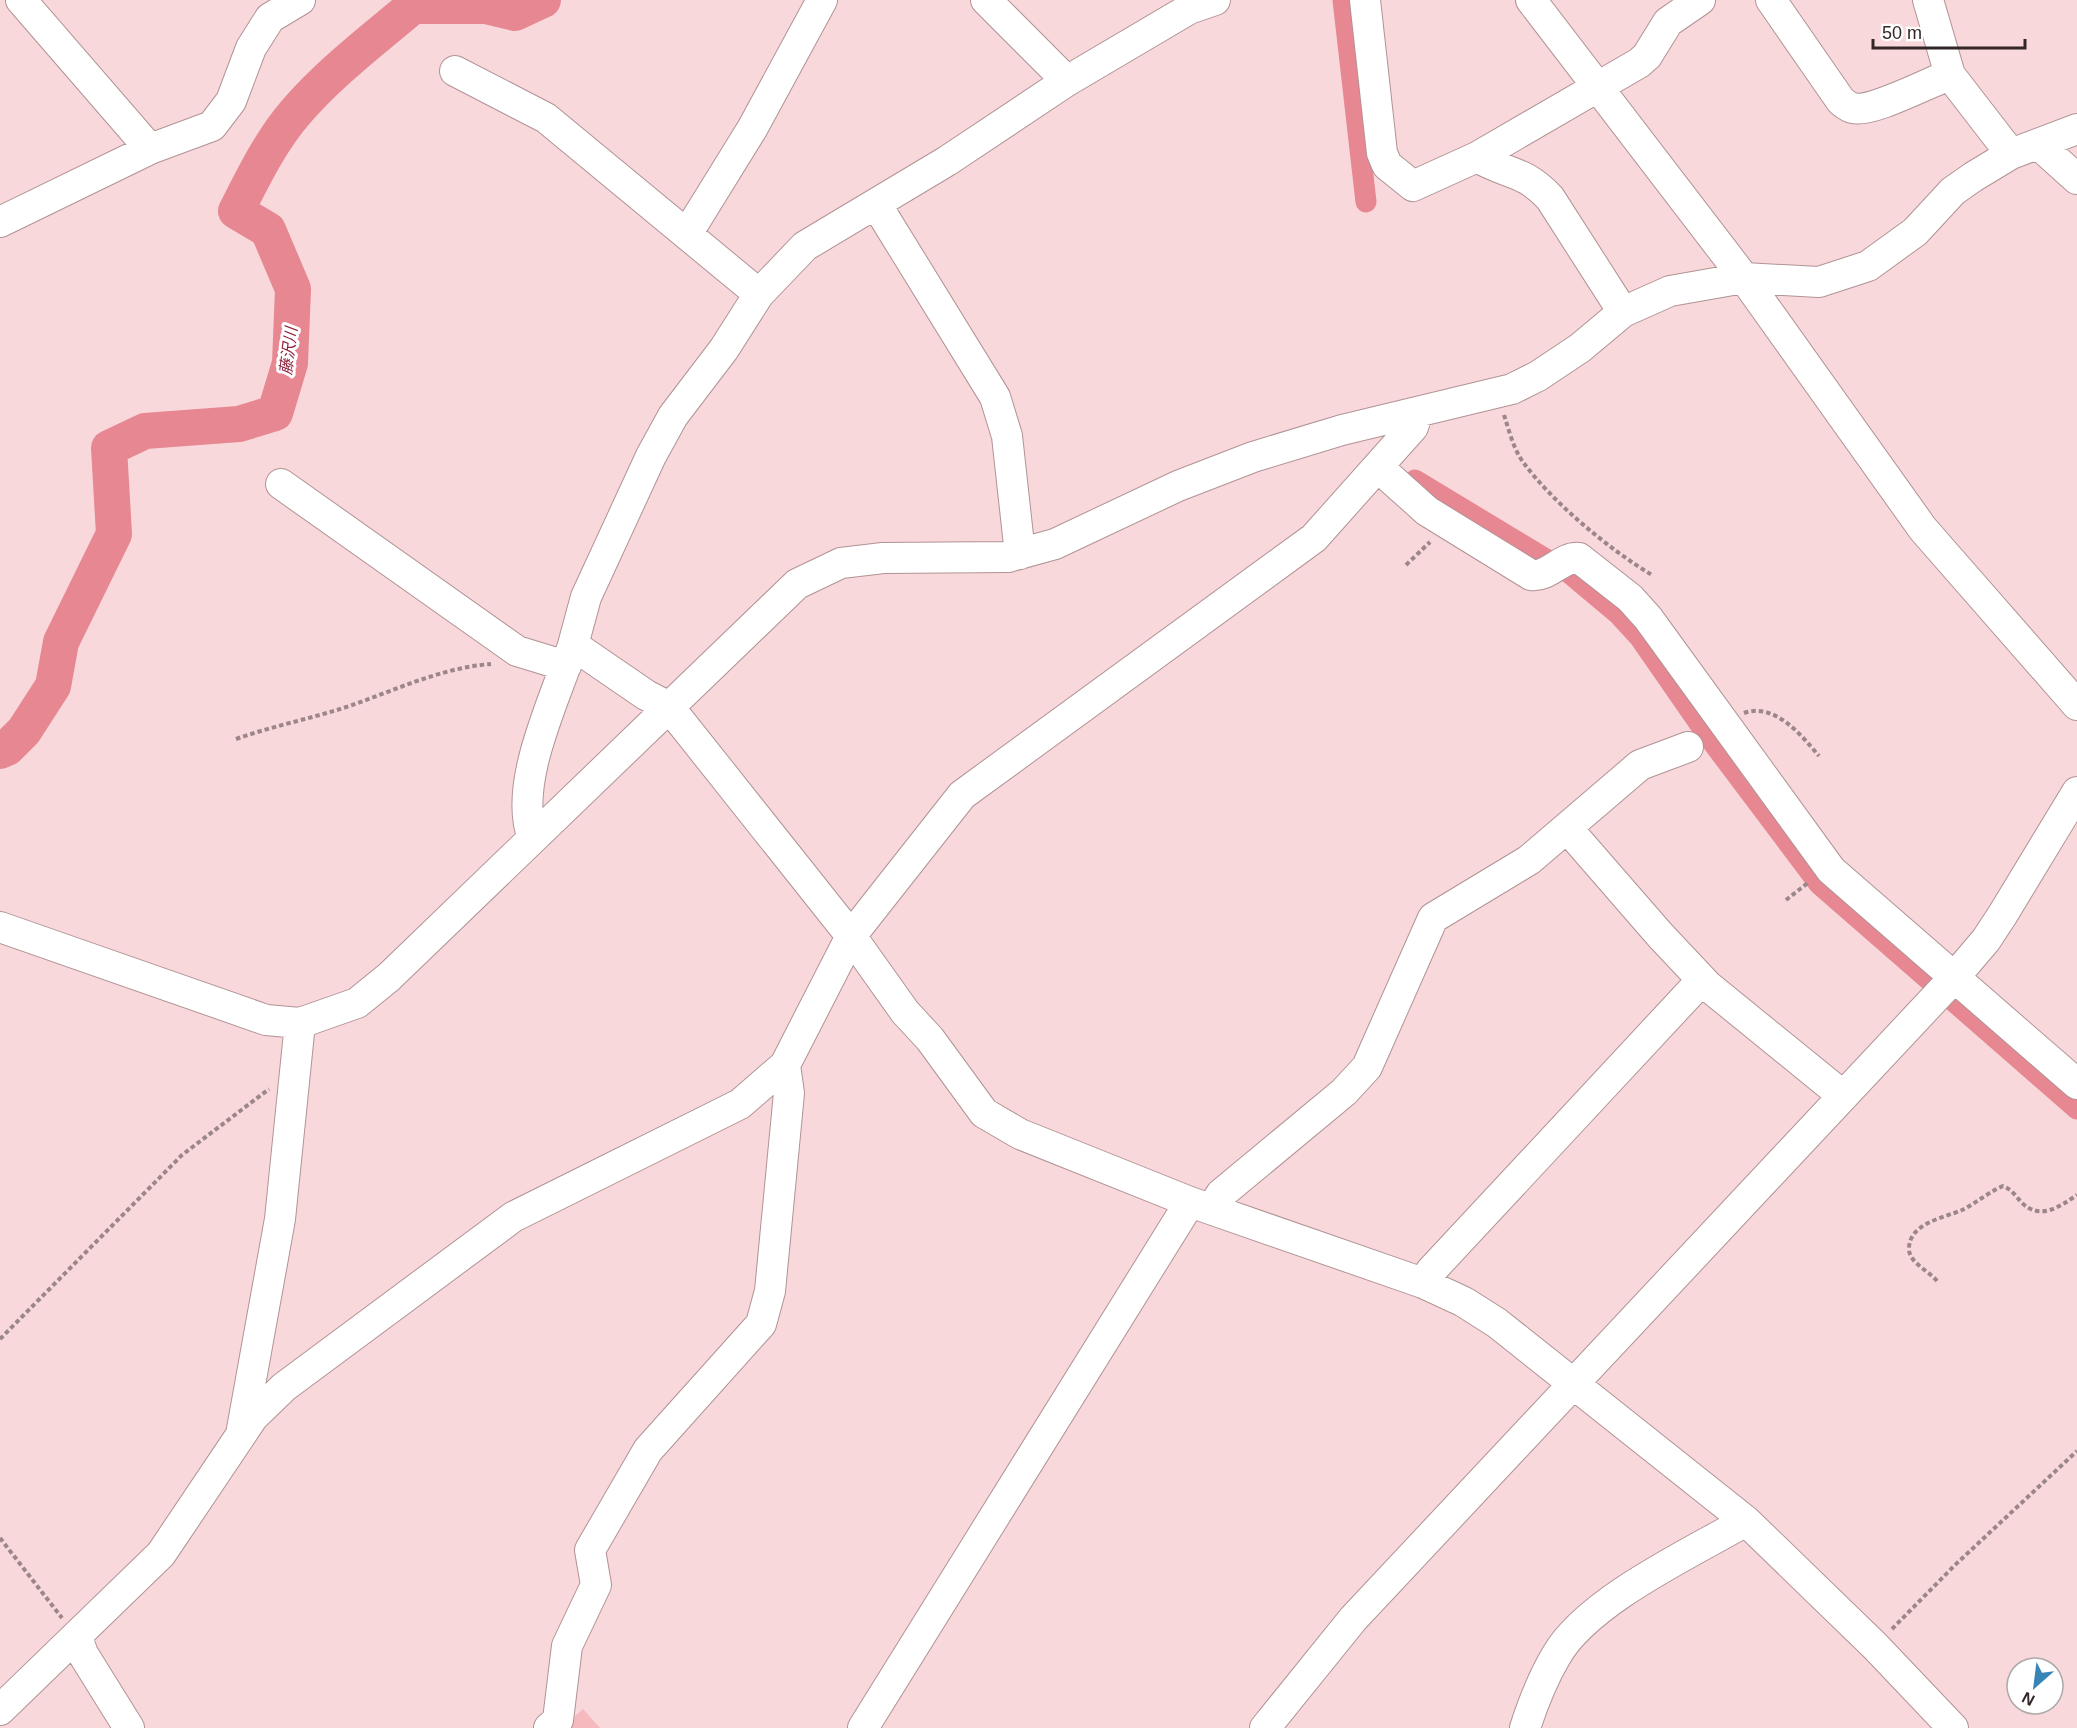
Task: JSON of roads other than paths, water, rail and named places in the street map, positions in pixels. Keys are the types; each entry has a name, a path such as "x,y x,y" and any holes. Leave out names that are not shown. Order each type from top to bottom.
{"street":[{"path":"21,0 150,149"},
{"path":"0,222 150,149 212,126 231,101 251,48 270,18 300,0"},
{"path":"687,234 752,129 822,0"},
{"path":"986,0 1067,81"},
{"path":"534,838 528,825 533,766 586,597 651,456 673,416 724,349 759,294 805,246 947,161 1067,81 1189,9 1215,0"},
{"path":"1365,0 1382,153 1387,165 1413,186 1477,157 1640,63 1647,56 1668,22 1700,0"},
{"path":"1531,0 1744,278 1923,529 2077,705"},
{"path":"1771,0 1841,100 1850,108 1860,109 1884,102 1950,75"},
{"path":"1928,0 1950,75 2025,149 2049,157 2077,179"},
{"path":"455,71 546,118 759,294"},
{"path":"0,927 266,1020 300,1023 357,1003 389,977 797,584 842,563 884,558 1008,557 1055,544 1178,486 1253,457 1342,430 1497,394 1538,376 1580,348 1623,312 1670,291 1744,278 1819,282 1868,266 1915,232 1953,191 2025,149 2077,129"},
{"path":"1477,157 1490,165 1528,178 1550,198 1623,312"},
{"path":"876,204 969,351 995,397 1007,436 1020,554"},
{"path":"0,1710 161,1554 241,1434 267,1401 513,1216 740,1104 785,1065 851,936 962,795 1314,538 1379,468 1413,427 1418,412"},
{"path":"1379,468 1417,502 1447,524 1531,575 1542,574 1571,558 1584,561 1630,598 1648,618 1831,870 1945,987 2077,1084"},
{"path":"281,484 517,651 569,655 669,707 851,936 905,1012 930,1039 984,1113 1020,1134 1201,1205 1423,1283 1464,1302 1497,1323 1746,1521 1875,1646 1953,1728"},
{"path":"863,1728 1201,1205 1221,1194 1344,1092 1367,1067 1433,918 1529,860 1640,765 1688,747"},
{"path":"1264,1728 1353,1619 1572,1382 1945,987 1986,940 2077,792"},
{"path":"1567,828 1702,980 1842,1095"},
{"path":"1423,1283 1431,1271 1702,980"},
{"path":"241,1434 280,1219 300,1023"},
{"path":"549,1728 558,1720 567,1646 596,1585 590,1550 648,1450 760,1324 770,1291 789,1093 785,1065"},
{"path":"1525,1728 1532,1706 1556,1655 1605,1603 1746,1521"},
{"path":"77,1637 83,1654 129,1728"}],"waterway":[{"name":"藤沢川","path":"0,751 7,748 24,731 53,686 61,642 114,534 109,448 145,431 239,424 275,413 290,363 293,289 268,230 236,211 263,160 286,124 308,98 337,71 413,6 486,6 515,13 543,0"},
{"path":"1343,0 1366,202"},
{"path":"1415,480 1569,573 1618,614 1640,638 1710,739 1819,884 2077,1109"}]}
